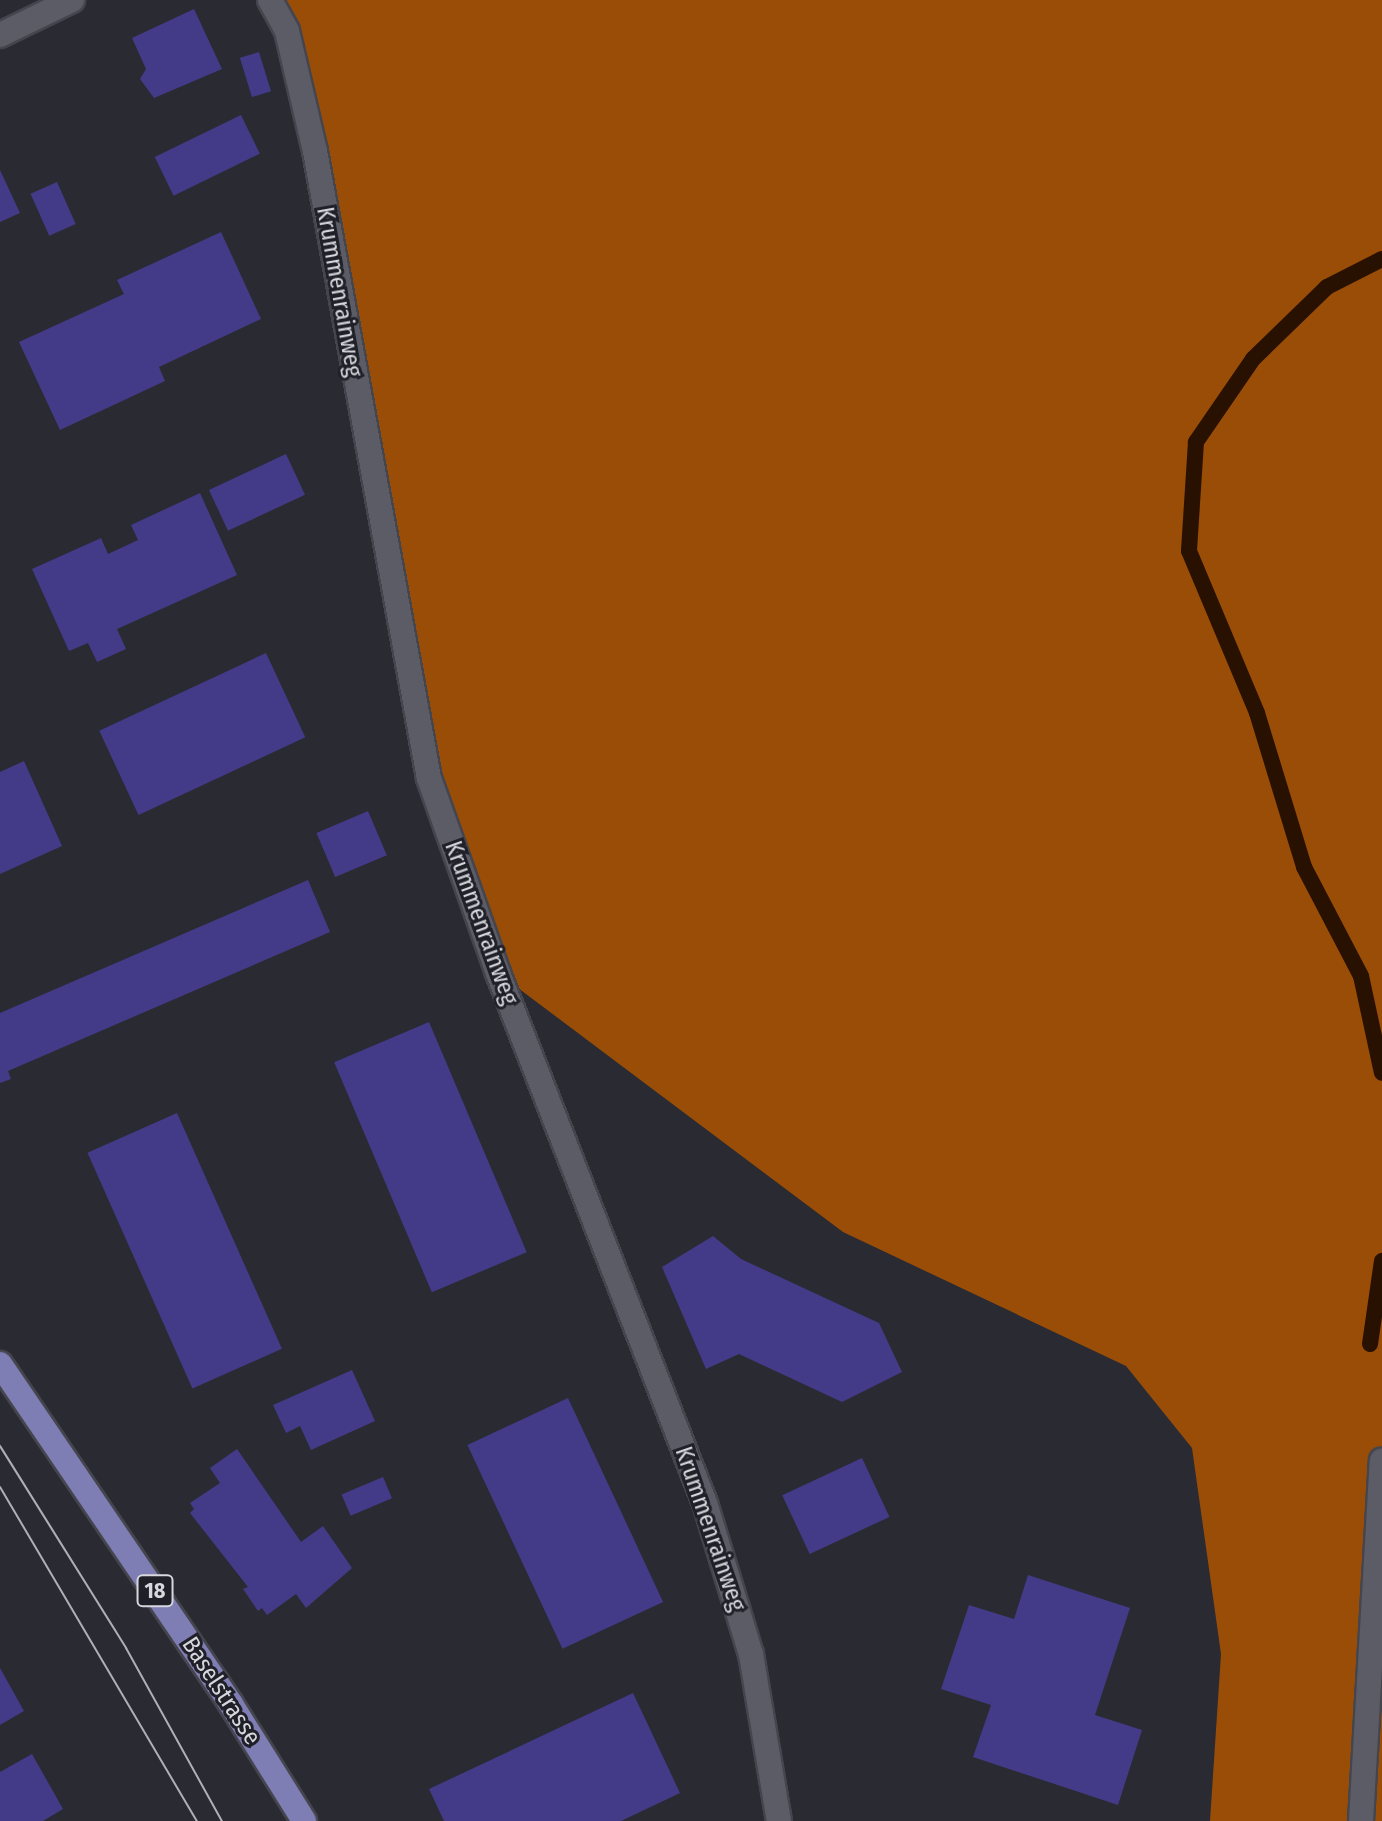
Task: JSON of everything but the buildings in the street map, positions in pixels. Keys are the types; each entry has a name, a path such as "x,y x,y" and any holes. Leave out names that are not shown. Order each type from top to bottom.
{"main road":[{"name":"Baselstrasse","path":"0,1364 231,1704 304,1821"}],"street":[{"path":"0,35 72,0"},
{"name":"Krummenrainweg","path":"270,0 287,31 315,151 429,778 503,988 705,1503 751,1654 779,1821"},
{"path":"1361,1821 1382,1461"}],"shaded area":[{"path":"270,0 1382,0 1382,1821 1210,1821 1221,1654 1192,1448 1126,1366 843,1232 498,973 429,778 356,393"}],"waterway":[{"path":"1382,259 1327,287 1253,359 1196,442 1189,551 1257,713 1304,867 1361,976 1382,1073"},
{"path":"1370,1344 1382,1261"}],"tram line":[{"path":"0,1446 126,1648 222,1821"},
{"path":"0,1487 197,1821"}]}
